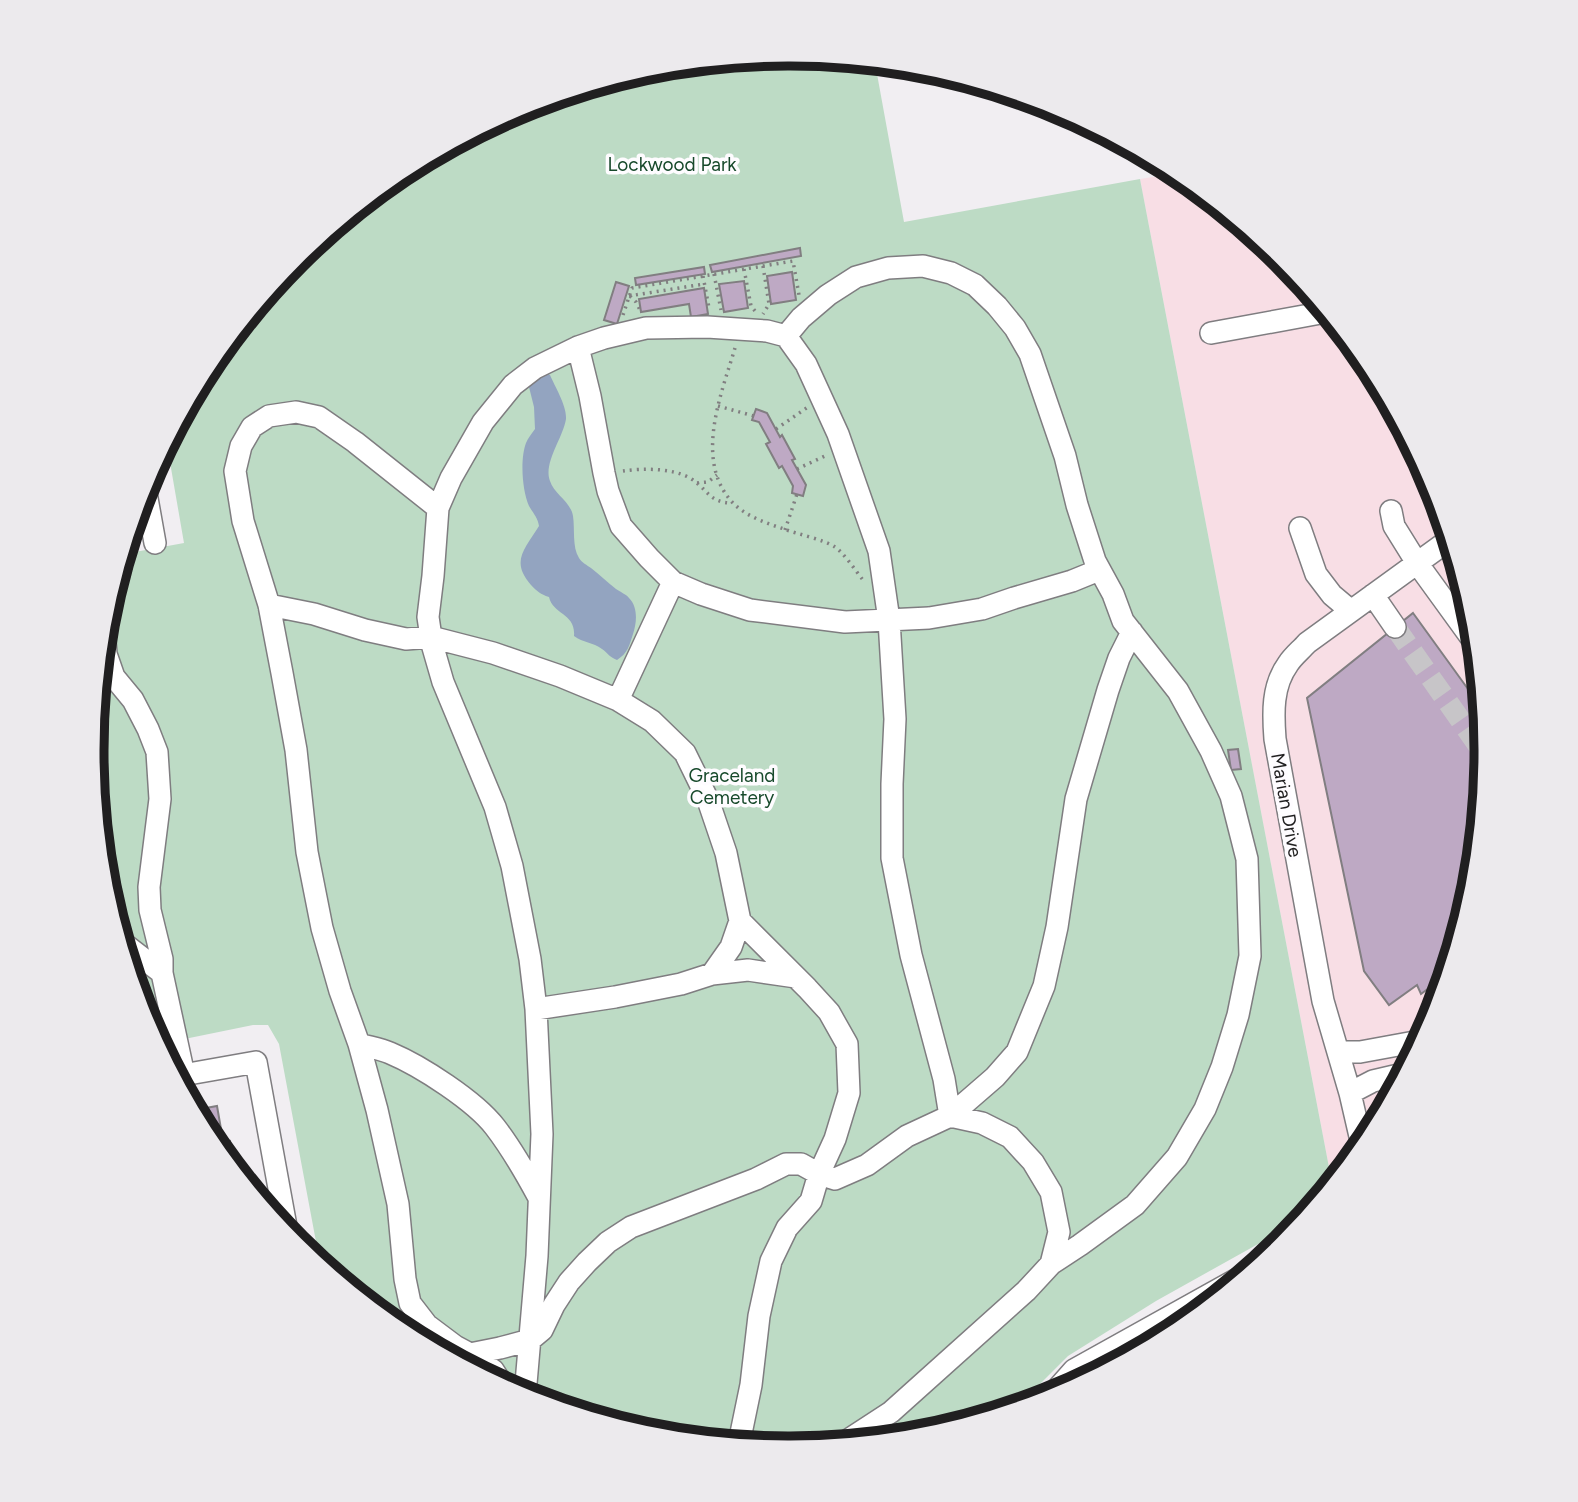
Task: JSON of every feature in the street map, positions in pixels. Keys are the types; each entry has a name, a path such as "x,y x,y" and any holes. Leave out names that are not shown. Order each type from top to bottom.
{"street":[{"path":"786,336 828,295 856,278 888,268 923,266 951,273 975,285 998,306 1015,328 1030,355 1065,456 1077,505 1099,570 1113,594 1123,621 1178,691 1211,751 1231,796 1247,859 1250,956 1238,1015 1222,1067 1205,1109 1177,1157 1135,1205 1051,1264 1026,1291 891,1412 861,1432"},
{"path":"1210,334 1316,314"},
{"path":"526,1383 542,1134 536,1009 530,959 509,854 495,807 443,682 428,617 438,508 450,478 483,422 513,385 535,368 578,347 646,328 716,325 786,336 806,364 843,448 879,551 889,620 895,719 892,858 911,955 944,1079 950,1116"},
{"path":"578,347 608,491 621,526 673,582 701,594 750,610 845,622 929,618 982,609 1099,570"},
{"path":"438,508 319,417 296,412 269,416 252,427 241,446 235,471 243,521 269,605 296,750 307,852 322,928 377,1110 398,1204 410,1303 426,1325 487,1365"},
{"path":"149,510 155,543"},
{"path":"1391,511 1394,526 1461,624"},
{"path":"1300,528 1316,574 1332,595 1351,611"},
{"name":"Marian Drive","path":"1359,1130 1323,1002 1275,739 1273,710 1277,686 1288,664 1307,643 1442,546"},
{"path":"618,700 673,582"},
{"path":"1373,595 1395,627"},
{"path":"269,605 314,614 406,639 431,637 493,653 618,700 652,721 685,753 708,800 726,853 740,921 731,947 712,974"},
{"path":"470,1353 530,1340 542,1330 562,1294 587,1262 608,1242 631,1227 756,1179 786,1164 802,1164 835,1179 867,1165 907,1136 950,1116 995,1077 1017,1052 1044,986 1057,927 1076,799 1108,690 1132,632"},
{"path":"110,665 114,677 133,700 157,752 160,799 149,887 150,910 162,959 177,1057"},
{"path":"740,921 829,1012 847,1044 849,1094 811,1201 788,1228 771,1261 759,1316 751,1385 741,1434"},
{"path":"135,953 162,973"},
{"path":"536,1009 615,998 681,984 712,974 748,970 796,977"},
{"path":"1338,1052 1360,1052 1408,1043"},
{"path":"359,1044 390,1053 429,1073 472,1106 494,1126 519,1161 539,1198"},
{"path":"186,1075 256,1062 283,1212"},
{"path":"1350,1093 1390,1077"},
{"path":"950,1116 982,1122 1010,1137 1033,1162 1051,1192 1059,1231 1051,1264"},
{"path":"1070,1375 1189,1306"}],"path":[{"path":"621,321 632,288 793,261 799,298 808,312"},
{"path":"744,269 751,306 761,318 769,304 763,266"},
{"path":"715,274 721,311 716,325"},
{"path":"703,276 710,313 716,325"},
{"path":"629,296 704,284"},
{"path":"740,329 713,431 713,456 719,484 733,503 753,518 835,547 866,583"},
{"path":"776,429 821,398"},
{"path":"718,406 754,416"},
{"path":"797,469 843,448"},
{"path":"604,473 636,469 668,472 688,477 718,502 733,503"},
{"path":"696,483 708,482 717,475"},
{"path":"785,530 797,494"}],"shaded area":[{"path":"1159,176 1206,208 1273,267 1332,334 1382,409 1403,448 1437,531 1460,617 1468,662 1474,751 1468,840 1450,928 1437,971 1403,1054 1382,1093 1330,1171 1140,179"}],"green space":[{"name":"Graceland Cemetery","path":"789,66 877,72 904,222 1140,179 1330,1171 1271,1237 1156,1301 1068,1356 1035,1389 966,1412 923,1422 878,1430 789,1436 700,1430 612,1412 569,1399 486,1365 447,1344 372,1294 317,1246 279,1044 268,1025 253,1025 170,1042 141,971 128,928 110,840 104,751 110,662 135,552 184,543 170,460 196,409 220,371 274,300 338,236 409,182 486,137 569,103 612,90 700,72"}],"water":[{"path":"548,374 566,414 549,466 550,481 572,511 579,558 628,597 635,610 635,625 629,646 617,660 599,647 574,636 572,623 551,603 549,597 539,593 531,585 521,569 522,555 539,526 529,506 523,475 524,450 535,429 534,407 528,383"}],"building":[{"path":"800,248 801,256 712,272 710,265"},
{"path":"704,267 705,274 636,285 635,278"},
{"path":"792,272 796,300 771,304 767,276"},
{"path":"744,281 748,308 724,312 719,284"},
{"path":"616,282 629,286 617,324 604,320"},
{"path":"704,288 708,314 691,317 689,304 641,312 639,299"},
{"path":"756,409 767,413 795,459 792,460 806,485 803,496 792,493 793,486 766,444 770,442 759,422 752,420"},
{"path":"1413,613 1471,693 1474,751 1472,796 1468,840 1450,928 1431,986 1421,994 1417,985 1389,1005 1364,971 1307,698"},
{"path":"1238,749 1241,769 1231,770 1228,750"},
{"path":"217,1106 221,1129 219,1129 206,1108"}],"tunnel":[{"path":"1395,627 1473,739"}],"park label":[{"name":"Lockwood Park","path":"672,164"}]}
